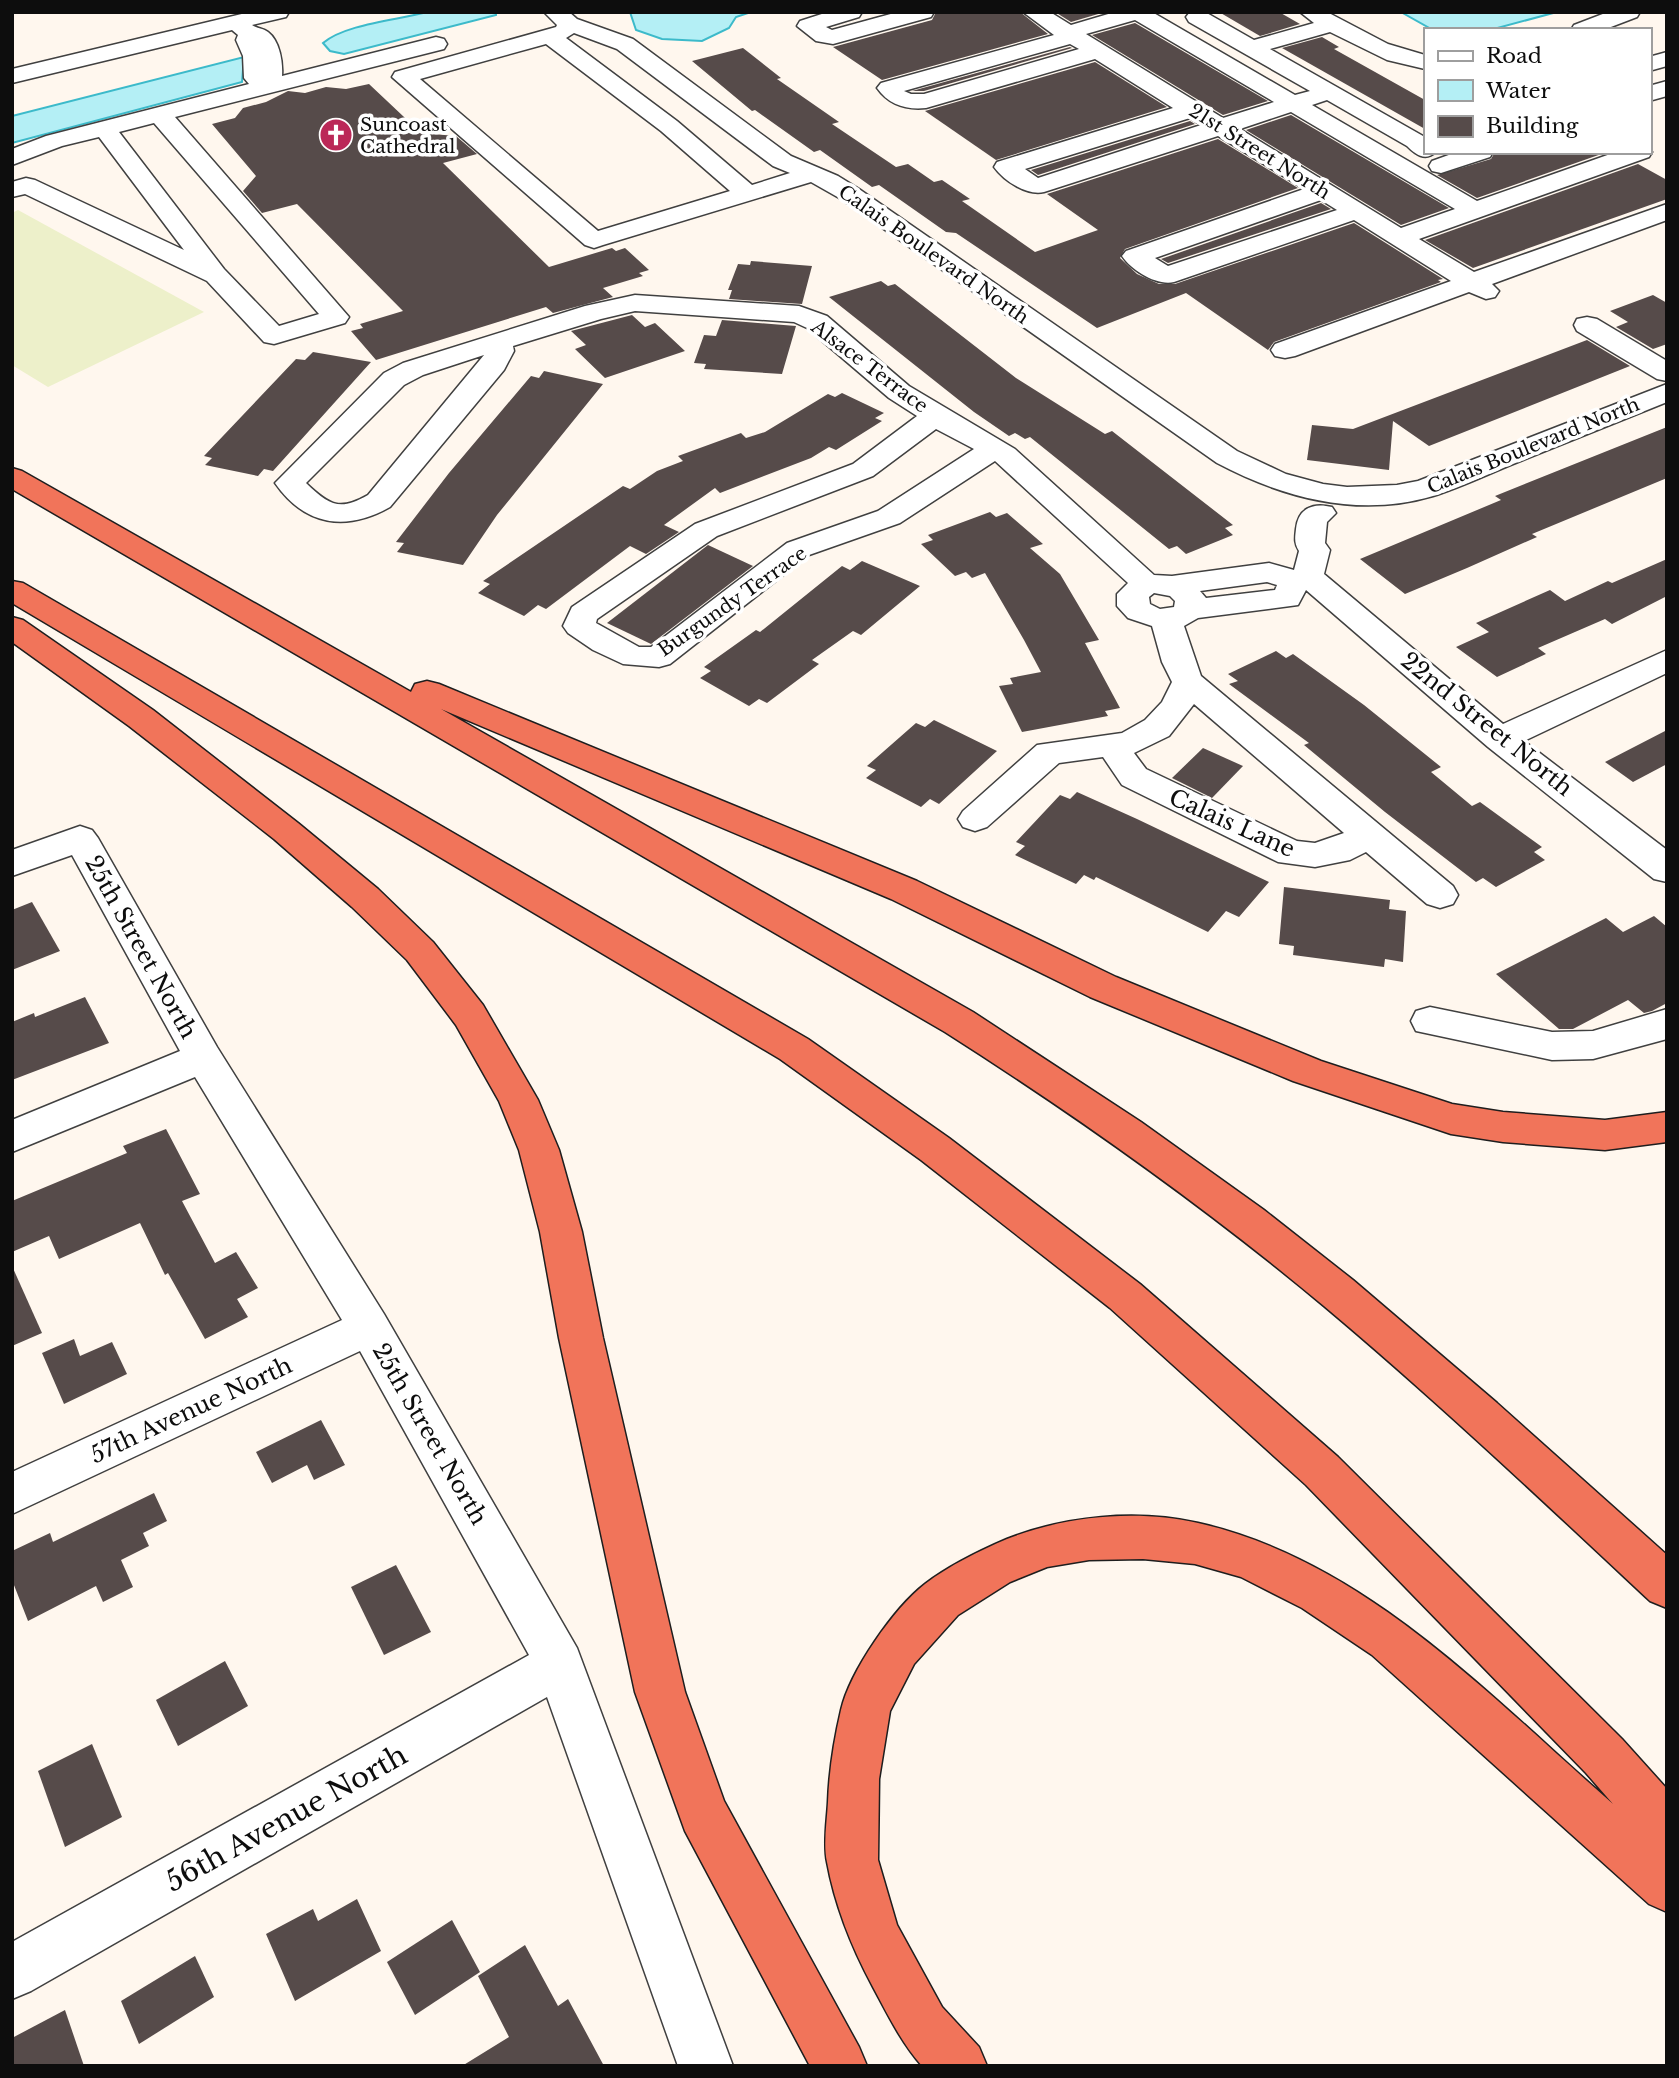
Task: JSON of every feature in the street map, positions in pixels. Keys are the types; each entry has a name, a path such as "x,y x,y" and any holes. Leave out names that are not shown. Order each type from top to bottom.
{"highway":[{"path":"12,477 947,1015 1068,1090 1180,1170 1291,1255 1542,1471 1667,1586"},
{"path":"12,590 794,1049 935,1149 1125,1296 1322,1471 1604,1756 1667,1828"},
{"path":"237,606 397,678 904,890 1103,986 1307,1071 1451,1119 1503,1127 1605,1135 1667,1128"},
{"path":"12,626 141,718 286,831 365,898 420,951 470,1015 518,1100 539,1150 561,1232 581,1338 660,1692 703,1813 840,2066"},
{"path":"960,2066 923,2026 874,1936 852,1860 854,1779 866,1707 897,1648 941,1600 993,1567 1044,1546 1088,1539 1143,1538 1195,1543 1251,1559 1319,1593 1389,1639 1667,1886"}],"street":[{"path":"12,76 243,28 278,12"},
{"path":"850,12 808,26 824,36 833,37 922,12"},
{"name":"21st Street North","path":"1034,12 1479,287"},
{"path":"1098,51 926,101 910,102 889,88 1062,40 1067,33 1138,12 1475,210"},
{"path":"1189,12 1424,148"},
{"path":"1311,12 1383,50 1407,60 1423,62 1419,78 1423,86"},
{"path":"1587,28 1629,12"},
{"path":"497,28 522,22 554,28 748,194"},
{"path":"1251,48 1333,24"},
{"path":"243,28 254,55 255,78 268,86"},
{"path":"403,76 554,28"},
{"name":"Calais Boulevard North","path":"554,28 625,44 782,161 813,174 900,228 1227,457 1318,503 1425,489 1667,392"},
{"path":"12,158 54,141 459,38"},
{"path":"382,57 594,240 813,174"},
{"path":"1192,110 1006,167 1035,187 1329,92"},
{"path":"104,128 216,275 274,336 336,317 159,114"},
{"path":"1433,154 1499,202"},
{"path":"1399,237 1643,154"},
{"path":"12,190 26,184 216,275"},
{"path":"1324,191 1135,256 1166,276 1357,211"},
{"path":"1285,350 1479,287 1667,211"},
{"name":"Alsace Terrace","path":"498,342 500,351 494,364 379,501 353,514 330,511 303,499 290,483 394,379 413,369 498,342 594,312 635,303 799,314 817,322 900,392 1023,469 1168,600"},
{"name":"Calais Boulevard North","path":"1587,325 1667,373"},
{"name":"Burgundy Terrace","path":"935,416 863,470 706,530 583,614 579,626 604,643 634,657 659,657 798,549 889,517 994,449"},
{"path":"1318,503 1328,519 1325,545 1287,598 1168,600 1178,662 1188,682 1440,895"},
{"name":"22nd Street North","path":"1306,569 1500,738 1667,870"},
{"path":"1500,738 1667,660"},
{"path":"975,819 1049,753 1130,743 1157,728 1177,707 1188,682"},
{"name":"Calais Lane","path":"1112,746 1134,777 1291,853 1315,855 1338,851 1369,836"},
{"name":"25th Street North","path":"12,864 80,838 203,1057 369,1326 560,1664 706,2066"},
{"path":"1430,1021 1552,1046 1594,1045 1667,1023"},
{"path":"12,1138 203,1057"},
{"name":"57th Avenue North","path":"12,1494 369,1326"},
{"name":"56th Avenue North","path":"12,1972 560,1664"}],"green space":[{"path":"18,210 204,312 48,387 12,365 12,213"}],"water":[{"path":"427,12 496,12 496,15 344,54 330,51 323,43 344,31"},
{"path":"630,12 751,12 736,17 729,28 702,41 662,39 636,30"},
{"path":"1401,12 1557,12 1497,28 1429,28"},
{"path":"244,57 242,82 12,143 12,116"}],"building":[{"path":"936,12 1020,12 1048,34 882,80 833,47 932,20"},
{"path":"1055,12 1105,12 1071,22"},
{"path":"1219,12 1279,12 1300,24 1260,36"},
{"path":"1135,23 1268,101 1223,115 1092,35"},
{"path":"1322,37 1339,47 1334,49 1424,99 1424,128 1282,48"},
{"path":"743,48 781,78 777,79 839,122 832,124 896,167 908,164 934,182 942,180 970,199 962,201 1035,252 1098,230 1047,194 1218,139 1298,188 1125,249 1120,258 1137,274 1159,284 1175,284 1354,223 1443,279 1438,280 1441,282 1274,342 1268,350 1186,293 1097,328 956,233 946,232 879,185 872,187 820,150 814,152 755,110 752,111 692,61"},
{"path":"1072,48 924,91 912,91"},
{"path":"1095,62 1167,107 996,160 925,111"},
{"path":"369,84 421,133 456,136 477,154 443,163 549,267 612,248 616,251 625,248 649,270 639,273 643,276 603,288 613,297 553,313 546,307 376,360 351,331 363,328 360,324 403,311 297,204 262,213 243,191 256,176 212,124 235,118 243,108 266,102 288,91 305,93 326,87 346,89"},
{"path":"1291,115 1449,208 1401,225 1246,130"},
{"path":"1190,121 1195,124 1038,175 1031,170"},
{"path":"1494,154 1601,154 1477,198 1437,175 1491,159"},
{"path":"1638,164 1667,180 1667,199 1473,268 1425,240"},
{"path":"1321,203 1331,209 1168,263 1161,259"},
{"path":"751,261 812,266 802,304 729,299 732,290 728,290 738,264 750,265"},
{"path":"881,281 888,286 895,284 1016,378 1105,434 1112,431 1233,525 1225,528 1233,535 1186,554 1177,546 1169,549 1030,437 1025,439 1015,433 1009,436 974,412 829,297"},
{"path":"1653,295 1667,303 1667,344 1653,349 1616,327 1628,322 1610,311"},
{"path":"632,315 645,327 655,323 685,351 605,378 575,349 586,345 571,331"},
{"path":"722,320 796,326 782,374 704,369 706,364 694,363 704,335 716,336"},
{"path":"1587,340 1630,366 1429,446 1393,421 1389,470 1307,460 1312,425 1353,429"},
{"path":"313,352 371,362 273,471 264,469 258,476 205,465 212,458 204,456 296,359 305,360"},
{"path":"544,371 603,384 497,515 463,565 397,552 404,543 396,542 449,473 531,376 539,378"},
{"path":"842,393 884,413 875,418 882,421 836,450 829,447 811,458 720,493 715,488 664,525 679,532 646,554 630,546 546,609 538,605 524,616 478,593 490,584 483,581 623,486 630,489 657,471 683,461 678,456 741,433 746,438 765,432 828,394 835,397"},
{"path":"1667,427 1667,478 1532,534 1537,537 1467,568 1405,594 1360,559 1501,500 1495,496"},
{"path":"990,512 996,517 1007,513 1043,544 1030,548 1060,574 1099,640 1085,643 1120,708 1105,711 1108,716 1022,732 999,686 1013,684 1010,678 1041,672 1024,640 985,573 972,578 966,572 955,576 921,544 933,540 928,535"},
{"path":"708,545 753,566 651,644 607,623"},
{"path":"1667,559 1667,596 1612,624 1605,619 1538,648 1546,654 1497,677 1456,647 1489,632 1476,623 1550,590 1565,601 1608,581 1612,583"},
{"path":"862,561 920,586 861,635 853,631 812,660 819,664 767,703 759,699 749,706 700,678 711,671 704,667 756,630 760,632 842,566 850,570"},
{"path":"1276,651 1286,658 1293,654 1364,705 1441,767 1431,772 1472,806 1480,802 1542,847 1534,852 1545,860 1496,887 1483,878 1476,882 1385,812 1304,745 1309,743 1229,684 1238,681 1228,674"},
{"path":"934,720 997,751 939,804 930,799 921,807 866,778 876,770 867,766 916,723 925,727"},
{"path":"1667,730 1667,764 1633,782 1605,762"},
{"path":"1203,748 1243,766 1212,798 1172,778"},
{"path":"1077,792 1269,882 1239,917 1226,911 1208,932 1096,877 1094,880 1084,875 1076,884 1015,855 1025,846 1016,842 1060,795 1070,799"},
{"path":"1284,887 1390,900 1389,909 1406,911 1403,962 1385,959 1384,967 1293,955 1294,946 1279,944"},
{"path":"32,902 60,951 12,970 12,910"},
{"path":"1654,916 1667,927 1667,1003 1652,1011 1644,1013 1628,1000 1573,1029 1559,1029 1496,974 1606,918 1623,932"},
{"path":"85,997 109,1043 12,1080 12,1022 34,1013 35,1017"},
{"path":"166,1129 200,1194 182,1201 215,1263 236,1252 258,1288 237,1299 248,1317 205,1339 168,1273 165,1275 140,1223 59,1259 49,1236 12,1252 12,1201 127,1153 123,1146"},
{"path":"12,1266 42,1333 12,1346"},
{"path":"74,1339 80,1356 112,1342 127,1374 64,1404 42,1353"},
{"path":"321,1420 345,1465 314,1480 307,1465 272,1483 256,1452"},
{"path":"154,1493 167,1521 143,1533 149,1546 121,1560 133,1587 103,1602 96,1586 28,1621 12,1580 12,1551 50,1533 53,1542"},
{"path":"396,1565 431,1632 384,1655 351,1587"},
{"path":"225,1661 248,1706 178,1746 156,1700"},
{"path":"92,1744 122,1817 65,1847 38,1771"},
{"path":"357,1899 381,1951 295,2001 266,1934 313,1909 318,1921"},
{"path":"452,1920 480,1972 415,2015 387,1962"},
{"path":"525,1945 558,2006 568,1999 604,2066 462,2066 509,2037 478,1976"},
{"path":"195,1956 214,1997 139,2044 121,2001"},
{"path":"65,2010 84,2066 12,2066 12,2038"}],"place":[{"name":"Suncoast Cathedral","path":"336,135"}]}
